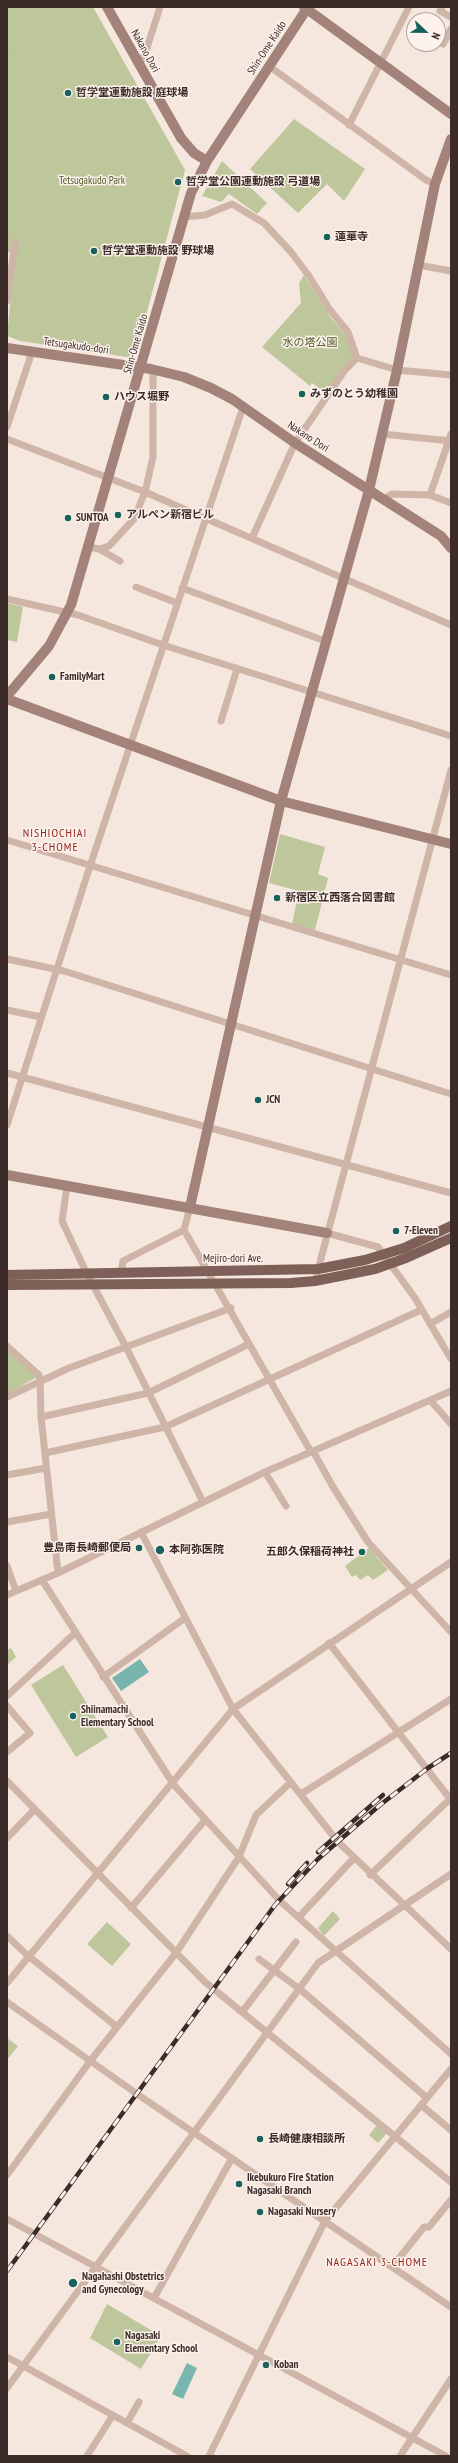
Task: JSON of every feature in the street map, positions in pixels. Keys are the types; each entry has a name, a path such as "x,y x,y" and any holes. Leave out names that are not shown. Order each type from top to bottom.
{"main road":[{"name":"Mejiro-dori Ave.","path":"7,1275 318,1269 384,1255 404,1248 451,1226"},
{"path":"7,1285 214,1282 291,1283 315,1281 354,1274 390,1264 451,1238"}],"street":[{"name":"Nakano Dori","path":"107,7 181,138 206,162"},
{"path":"139,65 145,54 160,7"},
{"path":"349,125 408,7"},
{"path":"442,7 440,11 451,17"},
{"path":"306,8 451,114"},
{"name":"Shin-Ome Kaido","path":"7,696 49,646 68,612 142,367 191,193 206,162 306,8"},
{"path":"446,40 451,29"},
{"path":"269,66 426,180 435,184"},
{"path":"451,139 435,184 397,370 368,490 281,801 184,1230 207,1271 231,1308 249,1344 312,1452 368,1542 410,1590 451,1632"},
{"path":"183,217 205,215 232,204 264,223 291,252 310,276 330,310 348,332 358,358"},
{"path":"7,302 14,242"},
{"path":"418,265 451,271"},
{"name":"Tetsugakudo-dori","path":"7,348 142,367"},
{"path":"7,427 32,352"},
{"path":"358,358 397,370 451,375"},
{"path":"252,538 295,443 345,370 358,358"},
{"name":"Nakano Dori","path":"142,367 184,377 211,388 243,407 295,443 441,536 451,548"},
{"path":"88,548 99,549 109,546 134,519 146,492 153,457 153,369"},
{"path":"7,1125 56,969 243,407"},
{"path":"382,434 450,439 430,495"},
{"path":"7,439 146,492 451,625"},
{"path":"383,500 392,494 430,495 451,503"},
{"path":"99,549 120,561"},
{"path":"136,587 177,603"},
{"path":"182,588 325,641"},
{"path":"7,599 68,612 237,669 451,736"},
{"path":"221,721 237,669"},
{"path":"7,699 281,801 451,844"},
{"path":"315,1281 370,1068 401,960 451,770"},
{"path":"7,840 451,975"},
{"path":"7,959 56,969 451,1094"},
{"path":"7,1010 41,1017"},
{"path":"7,1073 451,1193"},
{"path":"7,1175 190,1207 367,1242 378,1247 384,1255 421,1310 451,1359"},
{"path":"67,1186 62,1221 87,1274 126,1347 203,1502"},
{"path":"121,1273 123,1262 184,1230"},
{"path":"7,1397 40,1380 231,1308"},
{"path":"45,1453 165,1427 421,1310"},
{"path":"430,1324 451,1312"},
{"path":"41,1417 148,1393 249,1344"},
{"path":"7,1346 39,1375 41,1417 58,1573"},
{"path":"7,1595 58,1573 265,1472 451,1391"},
{"path":"431,1401 451,1424"},
{"path":"7,1475 46,1468"},
{"path":"265,1472 286,1506"},
{"path":"7,1522 51,1514"},
{"path":"141,1532 233,1709 338,1842 370,1875 451,1949"},
{"path":"7,1983 171,1782 233,1709 451,1562"},
{"path":"7,1566 16,1591"},
{"path":"42,1580 171,1782 273,1894 451,2054"},
{"path":"103,1677 185,1618"},
{"path":"7,1696 75,1633"},
{"path":"329,1643 451,1799 370,1875"},
{"path":"301,1794 398,1731 451,1699"},
{"path":"7,1706 30,1733 7,1752"},
{"path":"7,1781 131,1908 213,1989 451,2182"},
{"path":"7,2175 91,2060 176,1953 239,1857 256,1815 291,1782"},
{"path":"7,1838 34,1809"},
{"path":"131,1908 205,1820"},
{"path":"299,1917 354,1858"},
{"path":"7,2388 318,1962 451,1874"},
{"path":"7,1936 29,1957 117,2027"},
{"path":"242,2012 296,1942"},
{"path":"259,1959 299,1988 427,2098"},
{"path":"7,2002 193,2132 451,2308"},
{"path":"209,2456 325,2221 451,2069"},
{"path":"421,2105 451,2130"},
{"path":"154,2298 232,2158"},
{"path":"392,2267 424,2227 429,2227 451,2200"},
{"path":"7,2219 446,2456"},
{"path":"7,2357 187,2456"},
{"path":"400,2456 451,2379"},
{"path":"127,2423 139,2402"},
{"path":"87,2456 113,2416"}],"green space":[{"name":"Tetsugakudo Park","path":"7,7 93,7 185,170 136,353 127,357 20,341 7,336 15,254 7,252"},
{"path":"294,119 365,169 344,201 327,184 298,213 250,169"},
{"path":"222,161 267,203 257,214 229,194 221,202 202,196"},
{"name":"水の塔公園","path":"304,275 331,318 347,336 354,357 326,393 312,383 310,386 262,347 301,303 299,283"},
{"path":"7,603 23,607 17,642 7,640"},
{"path":"280,834 325,847 318,874 328,878 315,930 292,924 299,891 269,883"},
{"path":"7,1349 37,1377 7,1394"},
{"path":"369,1548 388,1570 373,1580 368,1575 360,1580 356,1575 352,1577 345,1566"},
{"path":"11,1648 16,1657 7,1665 7,1650"},
{"path":"63,1665 108,1737 76,1757 31,1685"},
{"path":"333,1911 340,1919 324,1936 318,1928"},
{"path":"107,1922 131,1944 112,1966 87,1944"},
{"path":"7,2038 18,2046 7,2060"},
{"path":"377,2125 387,2133 378,2143 369,2135"},
{"path":"107,2304 161,2336 141,2369 90,2338"}],"water":[{"path":"140,1659 149,1672 121,1691 112,1678"},
{"path":"187,2363 197,2368 183,2399 172,2394"}],"railway":[{"path":"7,2271 275,1905 318,1859 380,1805 428,1768 451,1753"},
{"path":"318,1852 383,1795"},
{"path":"288,1884 307,1863"}],"place":[{"name":"哲学堂運動施設 庭球場","path":"68,93"},
{"name":"哲学堂公園運動施設 弓道場","path":"178,182"},
{"name":"蓮華寺","path":"327,237"},
{"name":"哲学堂運動施設 野球場","path":"94,251"},
{"name":"みずのとう幼稚園","path":"302,394"},
{"name":"ハウス堀野","path":"106,397"},
{"name":"アルペン新宿ビル","path":"118,515"},
{"name":"SUNTOA","path":"68,518"},
{"name":"FamilyMart","path":"52,677"},
{"name":"新宿区立西落合図書館","path":"277,898"},
{"name":"JCN","path":"258,1100"},
{"name":"7-Eleven","path":"396,1231"},
{"name":"豊島南長崎郵便局","path":"139,1548"},
{"name":"本阿弥医院","path":"160,1550"},
{"name":"五郎久保稲荷神社","path":"362,1552"},
{"name":"Shiinamachi Elementary School","path":"73,1716"},
{"name":"長崎健康相談所","path":"260,2139"},
{"name":"Ikebukuro Fire Station Nagasaki Branch","path":"239,2184"},
{"name":"Nagasaki Nursery","path":"260,2212"},
{"name":"Nagahashi Obstetrics and Gynecology","path":"73,2283"},
{"name":"Nagasaki Elementary School","path":"117,2342"},
{"name":"Koban","path":"266,2365"}],"district":[{"name":"NISHIOCHIAI 3-CHOME","path":"55,841"},
{"name":"NAGASAKI 3-CHOME","path":"377,2263"}]}
